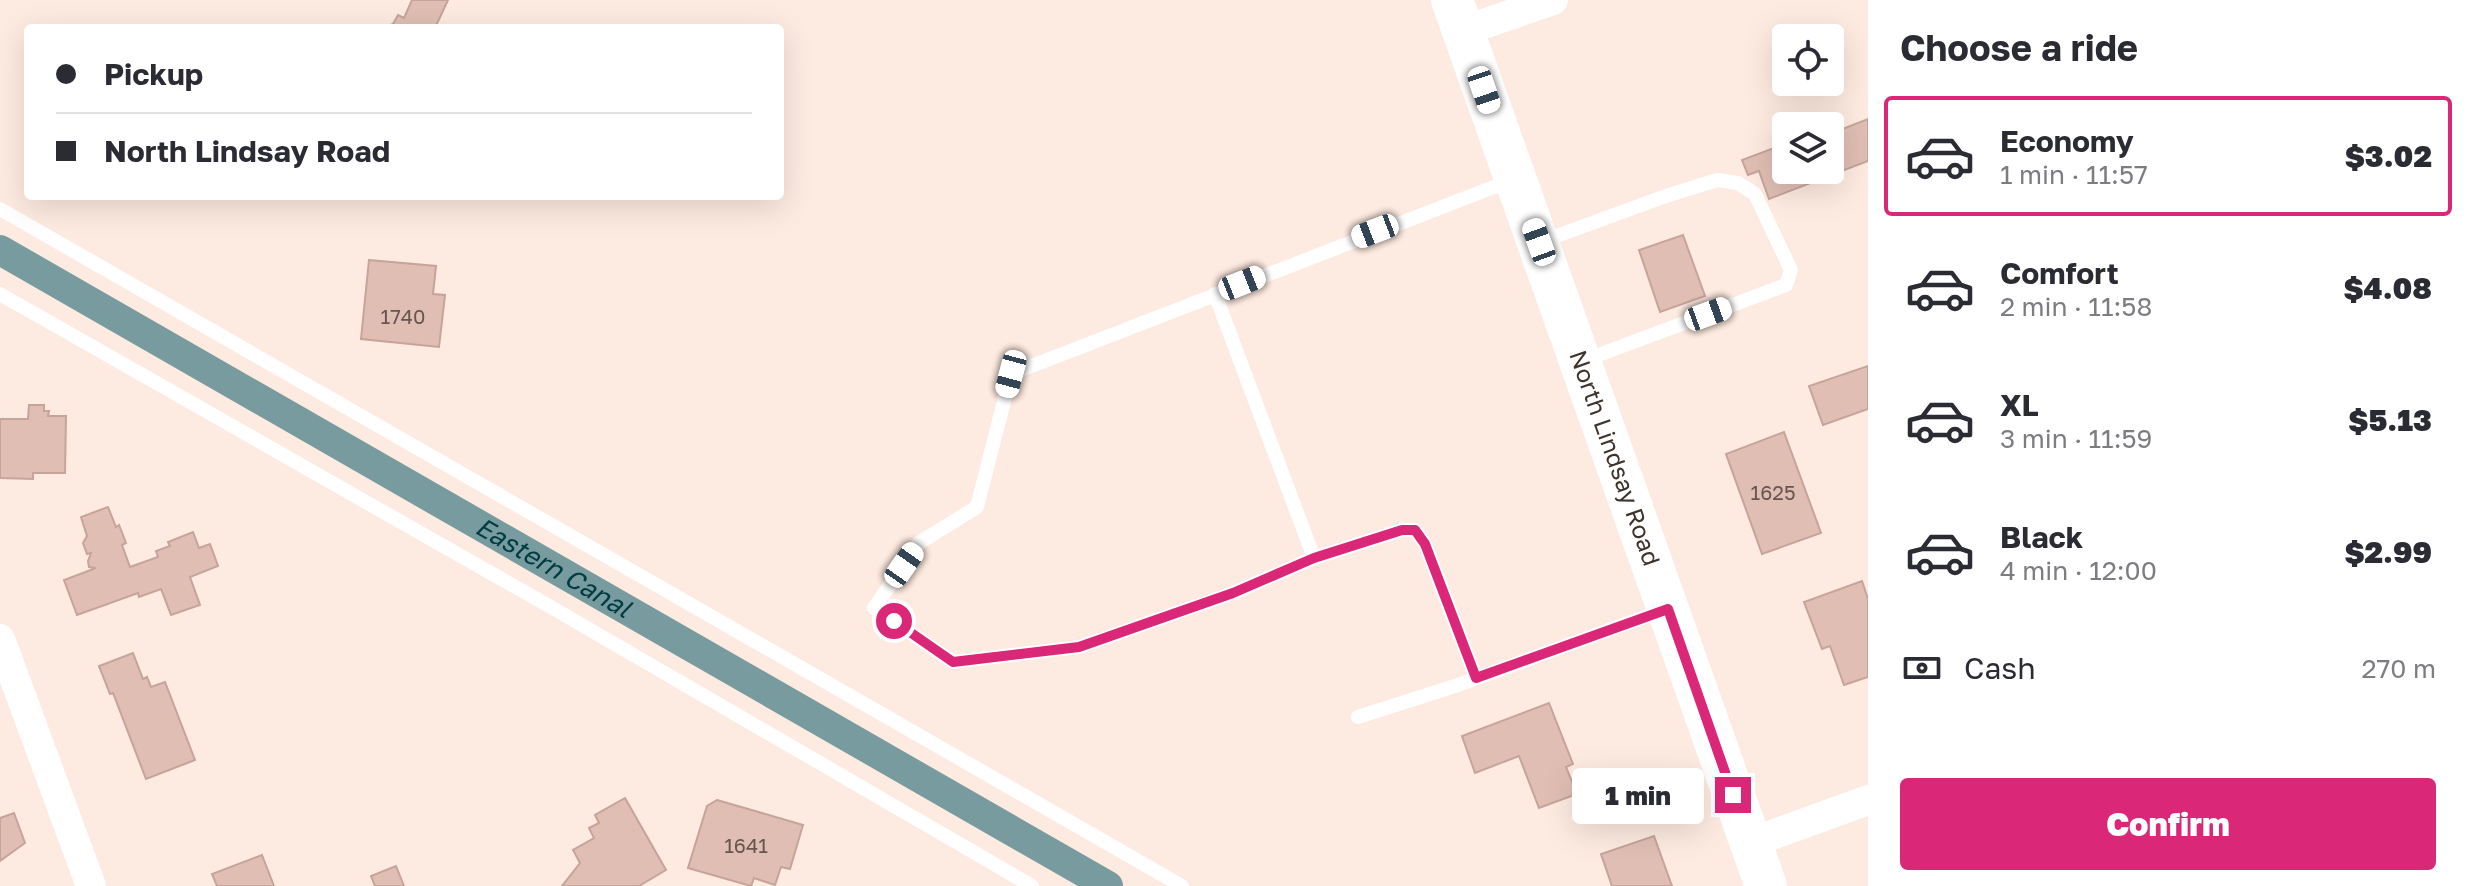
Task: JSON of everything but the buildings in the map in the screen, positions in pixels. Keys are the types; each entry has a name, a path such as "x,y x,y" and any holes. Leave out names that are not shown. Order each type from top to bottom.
{"main road":[{"name":"North Lindsay Road","path":"1458,16 1766,886"}],"street":[{"name":"North Lindsay Road","path":"1458,16 1553,0"},
{"path":"0,639 91,886"},
{"path":"1750,843 1868,800"}],"lane":[{"path":"1476,678 1425,544 1415,530 1402,530 1314,558 1233,593 1079,647 953,662 874,608 919,543 977,507 1011,374 1516,178"},
{"path":"1539,242 1717,180 1738,183 1755,194 1791,270 1786,285 1581,361"},
{"path":"0,209 1182,886"},
{"path":"0,294 556,610 1032,886"},
{"path":"1215,294 1314,558"},
{"path":"1358,717 1668,609"}],"waterway":[{"name":"Eastern Canal","path":"0,250 1108,886"}],"route":[{"path":"894,621 953,662 1079,647 1233,593 1314,558 1402,530 1415,530 1425,544 1476,678 1668,609 1733,795"}]}
